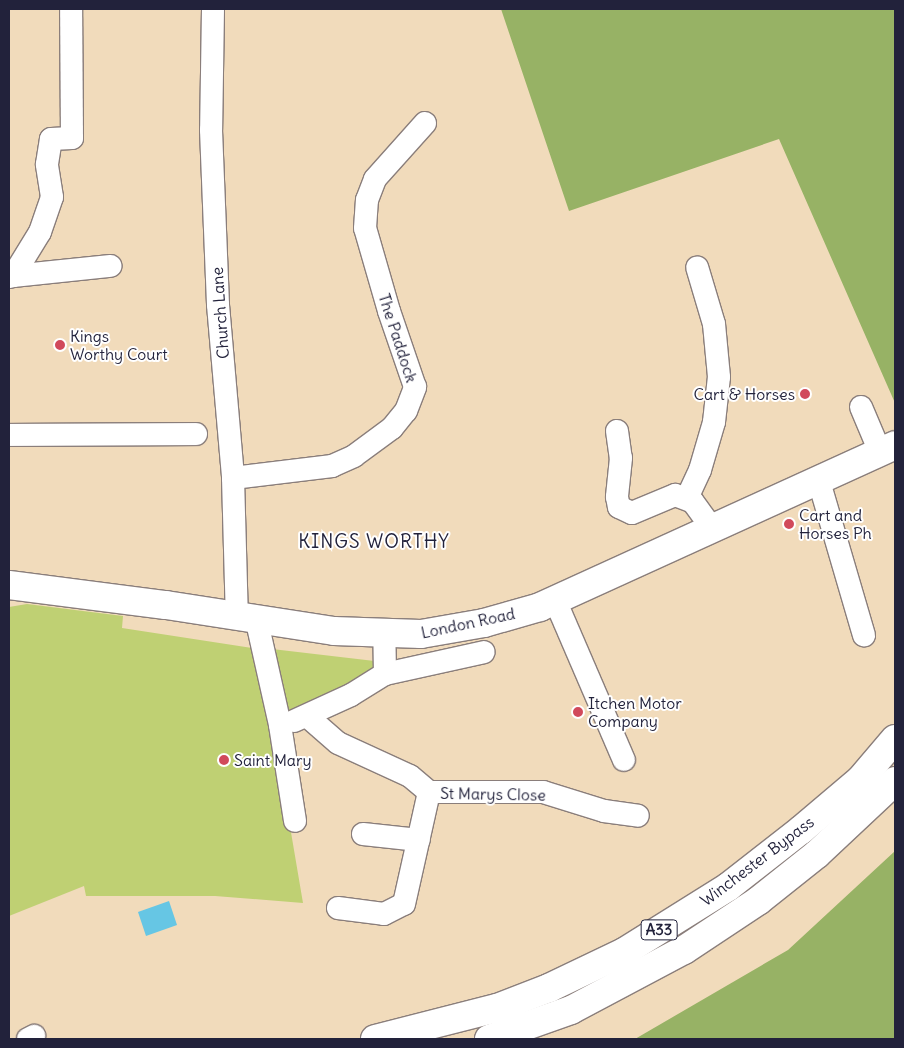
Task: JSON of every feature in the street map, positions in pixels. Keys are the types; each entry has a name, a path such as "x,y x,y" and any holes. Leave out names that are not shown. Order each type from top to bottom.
{"main road":[{"name":"London Road","path":"9,585 247,619 384,635 422,634 484,623 555,600 818,478 887,449"},
{"name":"Winchester Bypass","path":"375,1039 497,1008 549,988 624,952 728,887 801,830 860,780 895,739"},
{"name":"Winchester Bypass","path":"489,1039 571,1010 684,950 758,901 817,854 895,781"}],"street":[{"path":"11,277 40,232 52,197 47,164 51,139 72,138 71,9"},
{"name":"Church Lane","path":"213,9 211,130 217,276 233,478 247,619"},
{"name":"The Paddock","path":"233,478 332,466 354,456 384,433 406,411 415,387 389,311 365,228 367,200 375,179 425,122"},
{"path":"11,277 110,266"},
{"path":"687,498 700,470 714,422 719,378 714,324 698,267"},
{"path":"860,407 887,449"},
{"path":"618,431 621,458 616,497 620,507 632,512 663,498 675,495 687,498 701,510 712,528"},
{"path":"9,435 196,434"},
{"path":"818,478 864,635"},
{"path":"555,600 624,760"},
{"path":"247,619 280,725 295,821"},
{"path":"384,635 385,674"},
{"path":"280,725 307,716 385,674 484,652"},
{"name":"St Marys Close","path":"307,716 338,743 410,776 429,792 544,792 604,811 638,816"},
{"path":"338,908 384,914 404,904 429,792"},
{"path":"363,834 419,840"}],"green space":[{"path":"501,9 895,9 895,403 779,139 569,211"},
{"path":"27,604 123,616 122,628 252,648 275,738 303,903 215,896 86,896 84,886 9,916 9,607"},
{"path":"272,649 383,662 383,676 288,712"},
{"path":"895,851 895,1039 635,1039 788,950"}],"water":[{"path":"169,901 177,925 146,936 138,912"}],"place":[{"name":"Kings Worthy Court","path":"60,345"},
{"name":"Cart & Horses","path":"805,394"},
{"name":"Cart and Horses Ph","path":"789,524"},
{"name":"Itchen Motor Company","path":"578,712"},
{"name":"Saint Mary","path":"224,760"}],"district":[{"name":"KINGS WORTHY","path":"374,542"}]}
